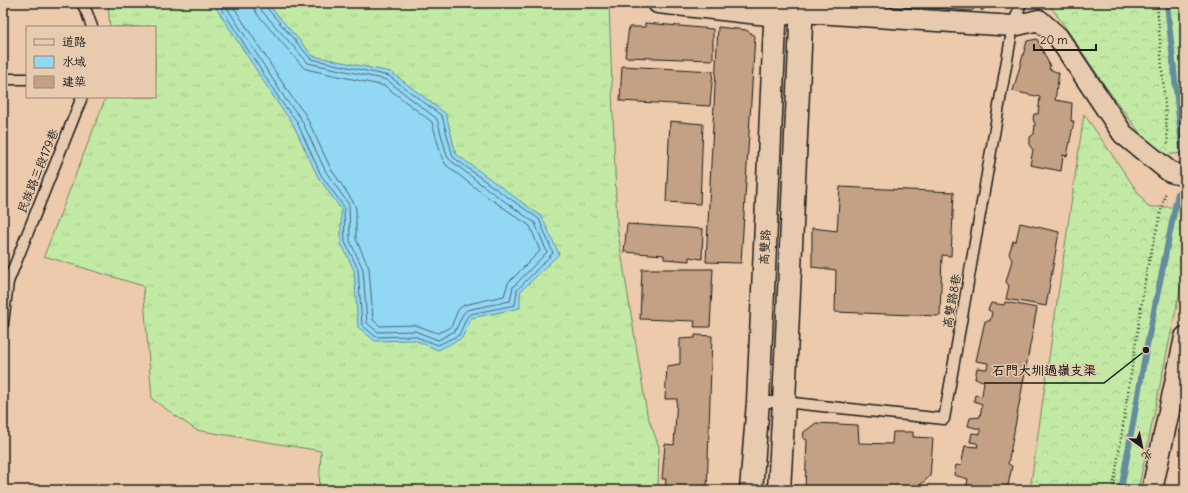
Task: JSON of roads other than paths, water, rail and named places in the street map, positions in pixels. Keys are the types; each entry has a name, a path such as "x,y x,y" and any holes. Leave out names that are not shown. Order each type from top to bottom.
{"street":[{"path":"658,3 776,9 802,7 1013,26 1039,20 1058,37 1123,134 1178,174"},
{"path":"779,490 802,7"},
{"name":"高雙路","path":"751,490 758,402 776,9"},
{"path":"1152,490 1185,337"}],"lane":[{"path":"82,3 92,26"},
{"name":"高雙路8巷","path":"758,402 784,402 944,418 1013,26 1021,3"},
{"path":"9,79 26,79"},
{"name":"民族路三段179巷","path":"3,324 8,282 82,98"}],"water":[{"path":"213,3 267,3 313,56 391,72 446,114 456,154 542,217 559,254 520,292 520,308 471,318 462,338 438,350 414,340 375,341 358,327 354,270 341,243 341,209 318,177 292,122 279,105"}],"waterway":[{"path":"1167,3 1183,157"},
{"path":"1121,490 1146,350 1178,193"}],"place":[{"name":"石門大圳過嶺支渠","path":"1146,350"}]}
